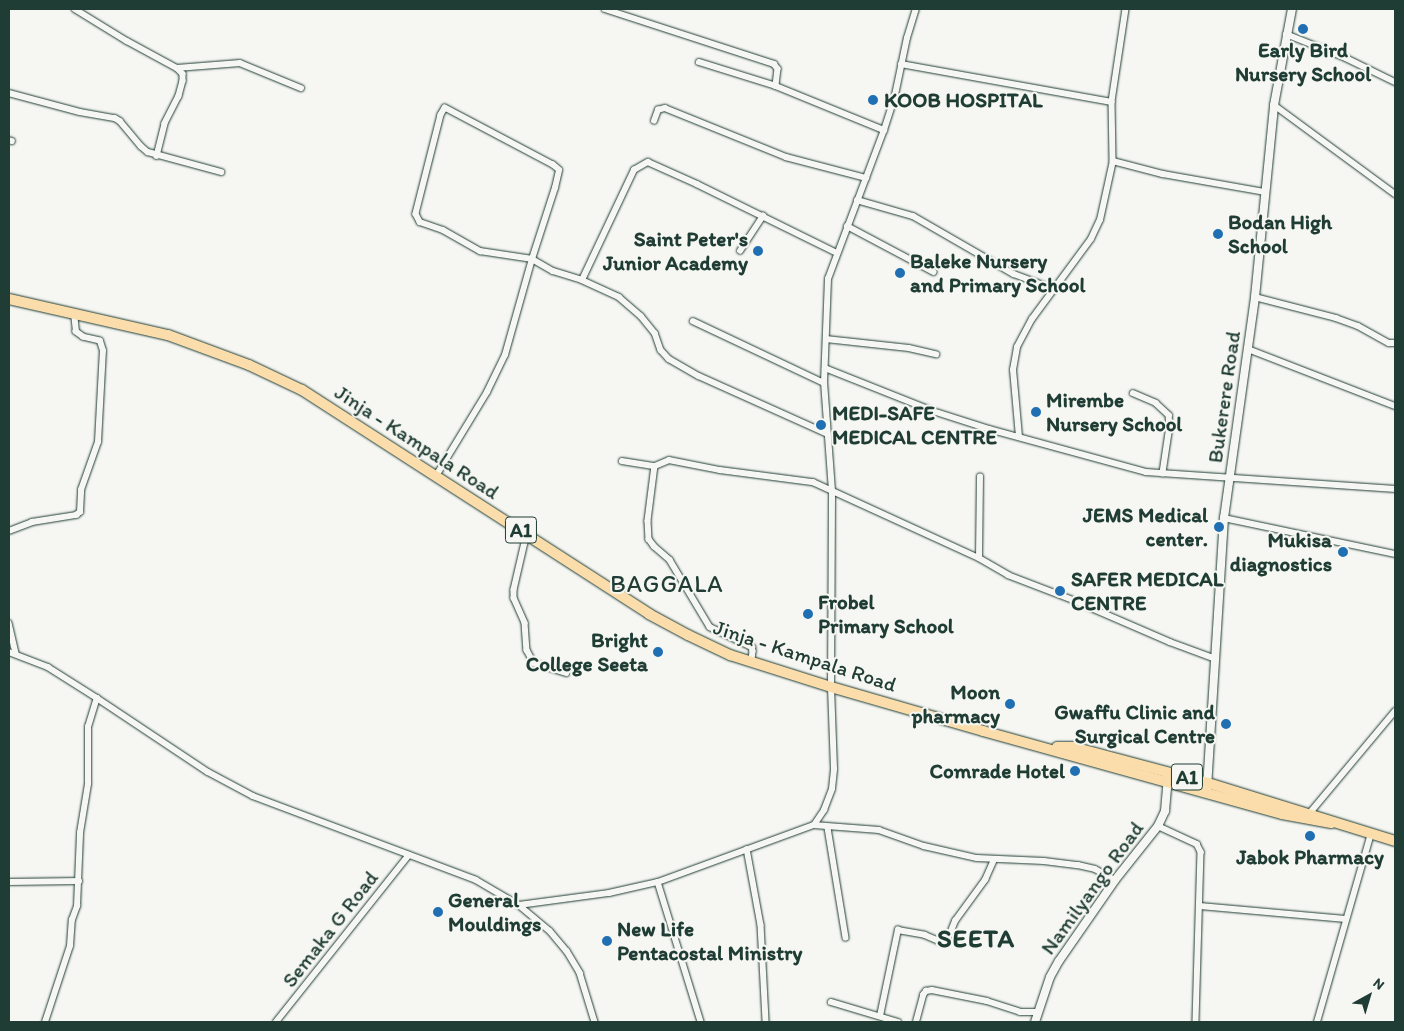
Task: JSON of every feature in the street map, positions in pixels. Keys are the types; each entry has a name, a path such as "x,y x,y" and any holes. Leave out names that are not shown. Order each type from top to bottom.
{"highway":[{"name":"Jinja - Kampala Road","path":"9,300 168,335 250,365 302,390 649,614 708,645 831,688 1041,747 1309,814 1331,823 1395,841"},
{"name":"Jinja - Kampala Road","path":"1207,787 1305,820 1331,823"}],"main road":[{"name":"Bukerere Road","path":"1207,787 1224,518 1255,297 1274,105 1292,9"},
{"name":"Namilyango Road","path":"1035,1022 1050,976 1059,961 1115,880 1158,826 1165,811 1167,777"}],"street":[{"path":"75,9 127,41 177,68 183,74 183,81 165,124 157,156"},
{"path":"605,9 774,64 778,69 776,86"},
{"path":"814,825 824,810 832,783 832,491 824,383 828,279 894,100 901,64 916,9"},
{"path":"1018,437 1014,357 1032,319 1078,258 1100,220 1113,161 1112,102 1126,9"},
{"path":"1286,34 1346,58 1395,82"},
{"path":"698,62 776,86 884,130"},
{"path":"177,68 240,63 301,88"},
{"path":"901,64 1112,102"},
{"path":"9,93 80,112 114,118 120,121 141,146 157,156 221,172"},
{"path":"1274,105 1395,194"},
{"path":"436,476 487,392 505,355 532,259 555,188 559,170 553,165 445,108 440,115 416,218 424,225 443,230 480,251 532,259 553,271 582,280 627,303 655,333 661,350 669,359 699,376 828,434"},
{"path":"654,120 658,110 665,108 786,157 866,178"},
{"path":"1113,161 1163,174 1265,192"},
{"path":"582,280 634,170 648,162 837,253"},
{"path":"857,200 913,216 1014,274 1054,289"},
{"path":"740,251 763,216"},
{"path":"847,226 934,272"},
{"path":"1255,297 1336,318 1358,326 1389,343 1395,343"},
{"path":"9,531 32,522 76,515 80,512 81,490 98,442 103,351 100,341 83,337 76,332 74,314"},
{"path":"693,321 824,383"},
{"path":"826,339 909,348 936,354"},
{"path":"1248,349 1395,406"},
{"path":"825,368 934,410 1018,437 1146,472 1395,489"},
{"path":"1133,393 1156,402 1168,415 1170,426 1163,473"},
{"path":"622,461 655,466 661,462 678,462 720,470 813,482 979,558 1008,575 1216,659"},
{"path":"655,466 648,521 649,539 670,560 710,626 752,647 752,661"},
{"path":"979,558 980,477"},
{"path":"1224,518 1395,554"},
{"path":"527,534 514,590 514,598 525,623 527,650 534,663 566,673"},
{"path":"9,623 16,653"},
{"path":"9,652 16,653 48,667 208,772 253,796 476,880 520,905 550,931 567,951 580,972 595,1022"},
{"path":"45,1022 70,946 79,881 80,833 88,784 88,727 97,698"},
{"path":"1309,814 1395,711"},
{"path":"520,905 609,893 658,882 814,825 828,828 873,829 924,846 961,855 994,860 1044,861 1078,865 1096,869 1115,880"},
{"path":"1158,826 1189,839 1200,848 1202,862 1196,1022"},
{"path":"828,828 846,938"},
{"path":"1317,1022 1345,919 1372,834"},
{"path":"747,849 761,926 766,1022"},
{"name":"Semaka G Road","path":"276,1022 409,855"},
{"path":"880,1016 891,972 895,936 898,930 925,935 945,942 956,921 985,880 994,860"},
{"path":"9,882 79,881"},
{"path":"658,882 702,1022"},
{"path":"1200,906 1345,919"},
{"path":"916,1022 923,995 926,991 932,990 988,1001 1020,1012 1038,1012"},
{"path":"831,1002 898,1022"}],"place":[{"name":"Early Bird Nursery School","path":"1303,29"},
{"name":"KOOB HOSPITAL","path":"873,100"},
{"name":"Bodan High School","path":"1218,234"},
{"name":"Saint Peter's Junior Academy","path":"758,251"},
{"name":"Baleke Nursery and Primary School","path":"900,273"},
{"name":"Mirembe Nursery School","path":"1036,412"},
{"name":"MEDI-SAFE MEDICAL CENTRE","path":"821,425"},
{"name":"JEMS Medical center.","path":"1219,527"},
{"name":"Mukisa diagnostics","path":"1343,552"},
{"name":"SAFER MEDICAL CENTRE","path":"1060,591"},
{"name":"Frobel Primary School","path":"808,614"},
{"name":"Bright College Seeta","path":"658,652"},
{"name":"Moon pharmacy","path":"1010,704"},
{"name":"Gwaffu Clinic and Surgical Centre","path":"1226,724"},
{"name":"Comrade Hotel","path":"1075,771"},
{"name":"Jabok Pharmacy","path":"1310,836"},
{"name":"General Mouldings","path":"438,912"},
{"name":"New Life Pentacostal Ministry","path":"607,941"}],"district":[{"name":"BAGGALA","path":"667,584"},
{"name":"SEETA","path":"976,939"}]}
